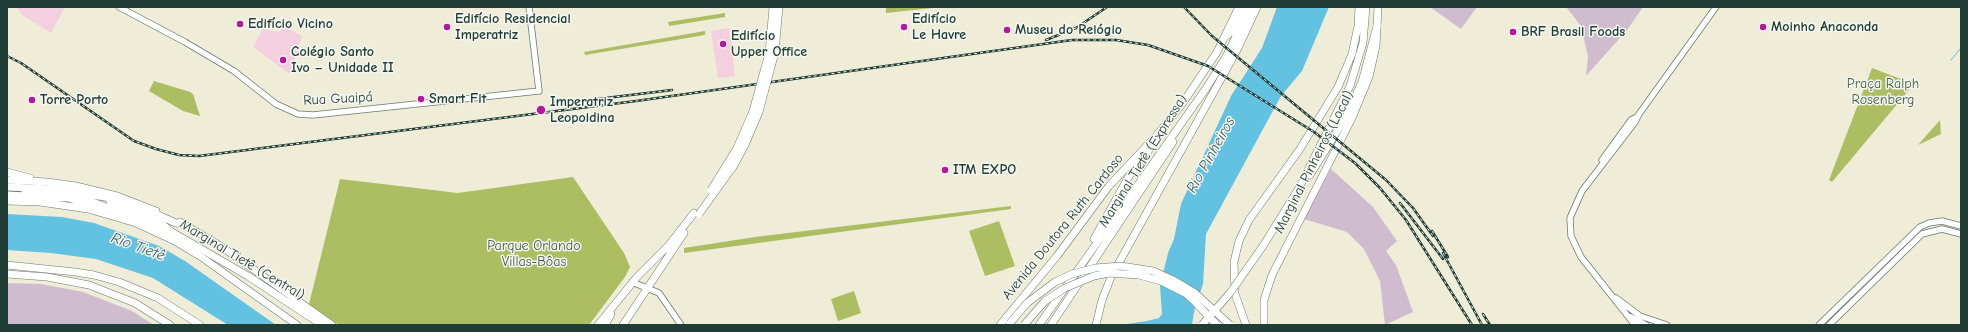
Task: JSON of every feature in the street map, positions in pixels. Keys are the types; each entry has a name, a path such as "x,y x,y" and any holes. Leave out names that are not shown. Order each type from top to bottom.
{"highway":[{"path":"624,325 726,167 751,117 761,86 769,53 773,7"},
{"path":"598,325 632,282 669,245 696,214 733,167 745,145 756,118 772,63 779,7"},
{"name":"Avenida Doutora Ruth Cardoso","path":"1000,325 1057,256 1108,186 1157,135 1196,84 1225,37 1239,7"},
{"path":"1225,37 1232,31 1244,7"},
{"name":"Marginal Tietê (Expressa)","path":"1052,325 1173,142 1178,128 1222,64 1250,7"},
{"path":"1096,325 1102,300 1111,277 1220,82 1245,35 1257,7"},
{"path":"1246,325 1239,309 1234,286 1234,262 1239,241 1249,220 1300,149 1338,87 1352,54 1358,26 1359,7"},
{"path":"1202,325 1230,293 1263,246 1299,188 1342,102 1355,72 1363,43 1366,7"},
{"name":"Marginal Pinheiros (Local)","path":"1264,325 1264,300 1272,275 1362,96 1374,61 1378,26 1378,7"},
{"path":"1299,188 1313,171 1354,101 1366,73 1378,26"},
{"path":"1039,325 1178,128"},
{"path":"1046,315 1046,308 1077,267 1132,172 1154,144 1157,135"},
{"path":"7,172 31,178 36,181"},
{"path":"7,180 36,181 76,186 117,196 155,210 185,225 231,254 332,325"},
{"path":"102,186 117,196"},
{"path":"7,187 50,189 96,195 140,207 176,223 185,225"},
{"name":"Marginal Tietê (Central)","path":"7,194 50,193 82,198 170,231 248,276 322,325"},
{"path":"7,194 76,200 112,211 173,240 200,256 297,325"},
{"path":"96,195 103,200 162,224 170,231"},
{"path":"7,201 40,202 88,209 136,223"},
{"path":"7,265 75,272 94,275 119,282 158,298 200,325"},
{"path":"1009,324 1027,303 1038,293 1060,280 1095,268 1121,266 1153,271 1175,281 1195,293 1230,325"},
{"path":"1024,325 1045,301 1065,288 1094,276 1123,273 1154,278 1173,287 1196,302 1217,325"},
{"path":"7,274 52,277 89,285 135,303 170,325"},
{"path":"605,325 616,303"}],"main road":[{"name":"Rua Guaipá","path":"119,7 234,71 276,104 298,114 313,115 539,91 529,7"},
{"path":"1635,325 1581,256 1574,243 1570,228 1570,218 1578,199 1596,171 1598,165 1632,120 1636,117 1716,7"},
{"path":"1819,325 1915,230 1929,223 1945,221 1959,225"},
{"path":"1829,325 1918,237 1924,233 1942,229 1947,225 1945,221"},
{"path":"1950,231 1951,225 1959,225"},
{"path":"1942,229 1961,234"},
{"path":"632,282 657,292 662,296 681,325"},
{"path":"1606,289 1634,312 1648,320 1666,325"},
{"path":"1627,315 1646,325"}],"shaded area":[{"path":"16,7 65,7 51,33 21,14"},
{"path":"1430,7 1477,7 1461,29"},
{"path":"1566,7 1643,7 1627,30 1586,76 1588,57 1581,26"},
{"name":"Colégio Santo Ivo – Unidade II","path":"285,27 302,36 290,74 253,47 263,29 278,32"},
{"path":"729,28 735,76 718,78 711,31"},
{"path":"1331,169 1373,207 1397,241 1386,251 1396,265 1413,312 1385,325 1380,281 1364,249 1347,232 1304,219"},
{"path":"7,283 41,284 83,292 132,311 154,325 7,325"}],"green space":[{"path":"942,7 886,13 886,8"},
{"path":"725,13 725,17 669,26 668,22"},
{"path":"705,31 705,35 585,55 584,52"},
{"name":"Praça Ralph Rosenberg","path":"1872,68 1914,84 1832,182 1829,180"},
{"path":"154,81 193,94 200,116 183,111 149,91"},
{"path":"1940,120 1941,134 1918,145"},
{"name":"Parque Orlando Villas-Bôas","path":"573,177 624,253 630,267 625,277 589,325 339,325 309,304 340,179 458,193"},
{"path":"1011,206 1011,209 684,253 684,248 755,237"},
{"path":"999,221 1015,266 985,276 969,231"},
{"path":"854,291 861,313 838,321 831,299"}],"water":[{"name":"Rio Pinheiros","path":"1277,7 1329,7 1302,71 1281,96 1206,234 1203,284 1194,312 1192,325 1120,325 1159,318 1162,314 1160,286 1168,253 1174,239 1181,204 1231,96 1262,48"},
{"name":"Rio Tietê","path":"7,214 62,217 94,223 159,246 185,261 276,325 228,325 153,278 96,259 51,253 7,250"}],"waterway":[{"path":"1951,60 1961,48"},
{"path":"1824,325 1914,237"}],"railway":[{"path":"1046,40 1076,28 1107,7"},
{"path":"1184,7 1212,36 1386,180 1413,208 1433,236"},
{"path":"7,56 21,63 134,141 179,155 199,156 636,101 1072,40 1116,40 1148,45 1208,66 1314,132 1355,163 1380,188 1406,220 1472,325"},
{"path":"581,101 672,90"},
{"path":"1400,203 1443,259"},
{"path":"1432,231 1448,257"},
{"path":"1443,253 1482,325"},
{"path":"1483,314 1490,325"}],"place":[{"name":"Edifício Vicino","path":"240,24"},
{"name":"Edifício Residencial Imperatriz","path":"447,27"},
{"name":"Edifício Le Havre","path":"904,27"},
{"name":"Moinho Anaconda","path":"1763,27"},
{"name":"Museu do Relógio","path":"1007,30"},
{"name":"BRF Brasil Foods","path":"1513,32"},
{"name":"Edifício Upper Office","path":"723,44"},
{"name":"Colégio Santo Ivo – Unidade II","path":"283,60"},
{"name":"Smart Fit","path":"421,99"},
{"name":"Torre Porto","path":"32,100"},
{"name":"Imperatriz Leopoldina","path":"541,110"},
{"name":"ITM EXPO","path":"945,170"}]}
